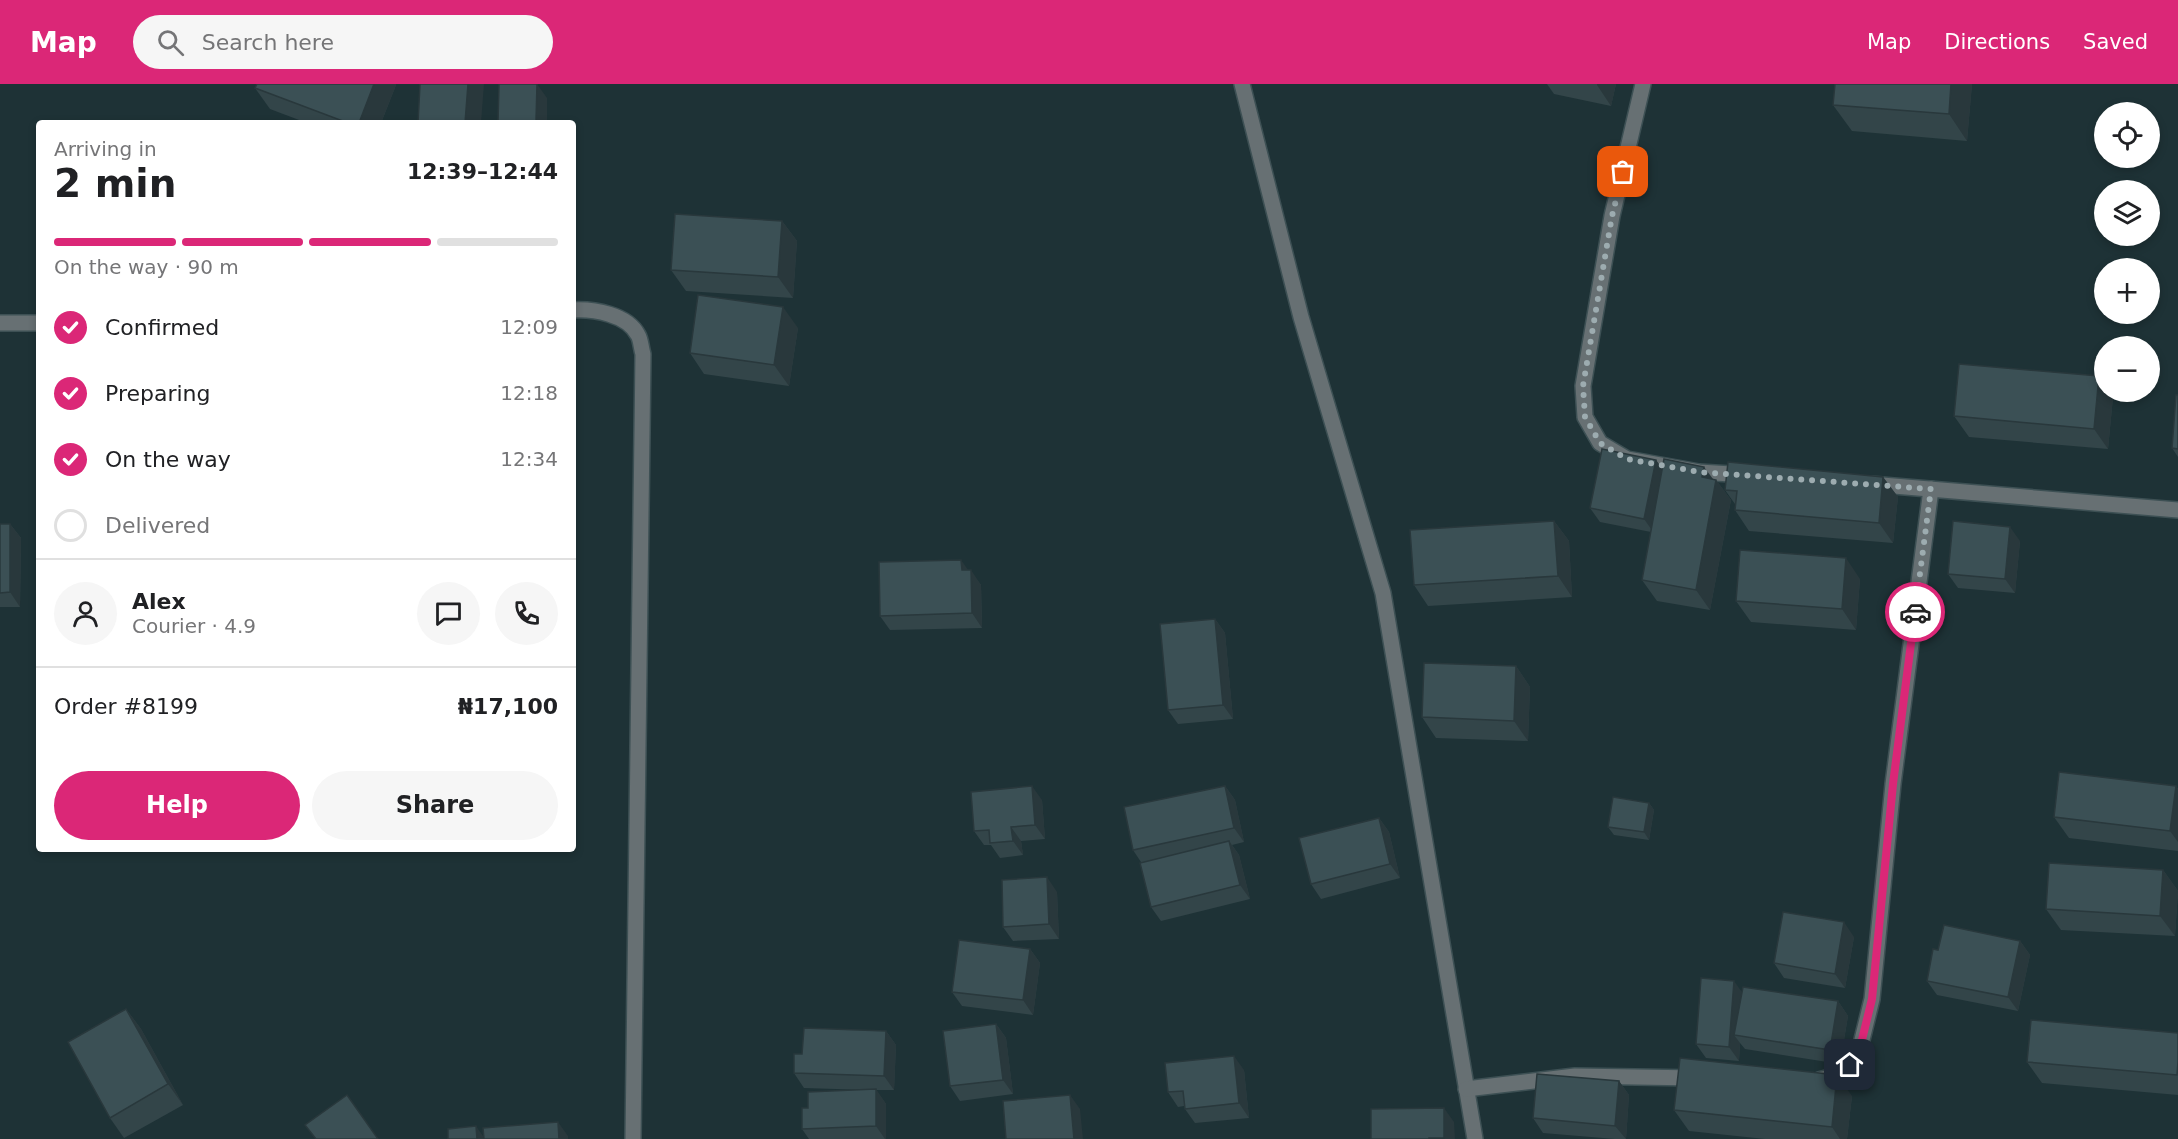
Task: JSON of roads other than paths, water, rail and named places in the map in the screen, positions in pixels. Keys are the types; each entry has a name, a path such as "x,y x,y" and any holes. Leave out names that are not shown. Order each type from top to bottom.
{"street":[{"path":"1242,84 1301,317 1383,593 1475,1139"},
{"path":"1643,84 1612,216 1583,386 1585,417 1600,443 1627,459 1699,472 1757,476"},
{"path":"576,310 589,309 616,316 638,334 643,354 633,1139"},
{"path":"0,323 36,322"},
{"path":"1850,483 2178,510"},
{"path":"1809,1083 1842,1074 1858,1056 1872,999 1893,784 1931,489"},
{"path":"1466,1089 1575,1076 1710,1078"}]}
